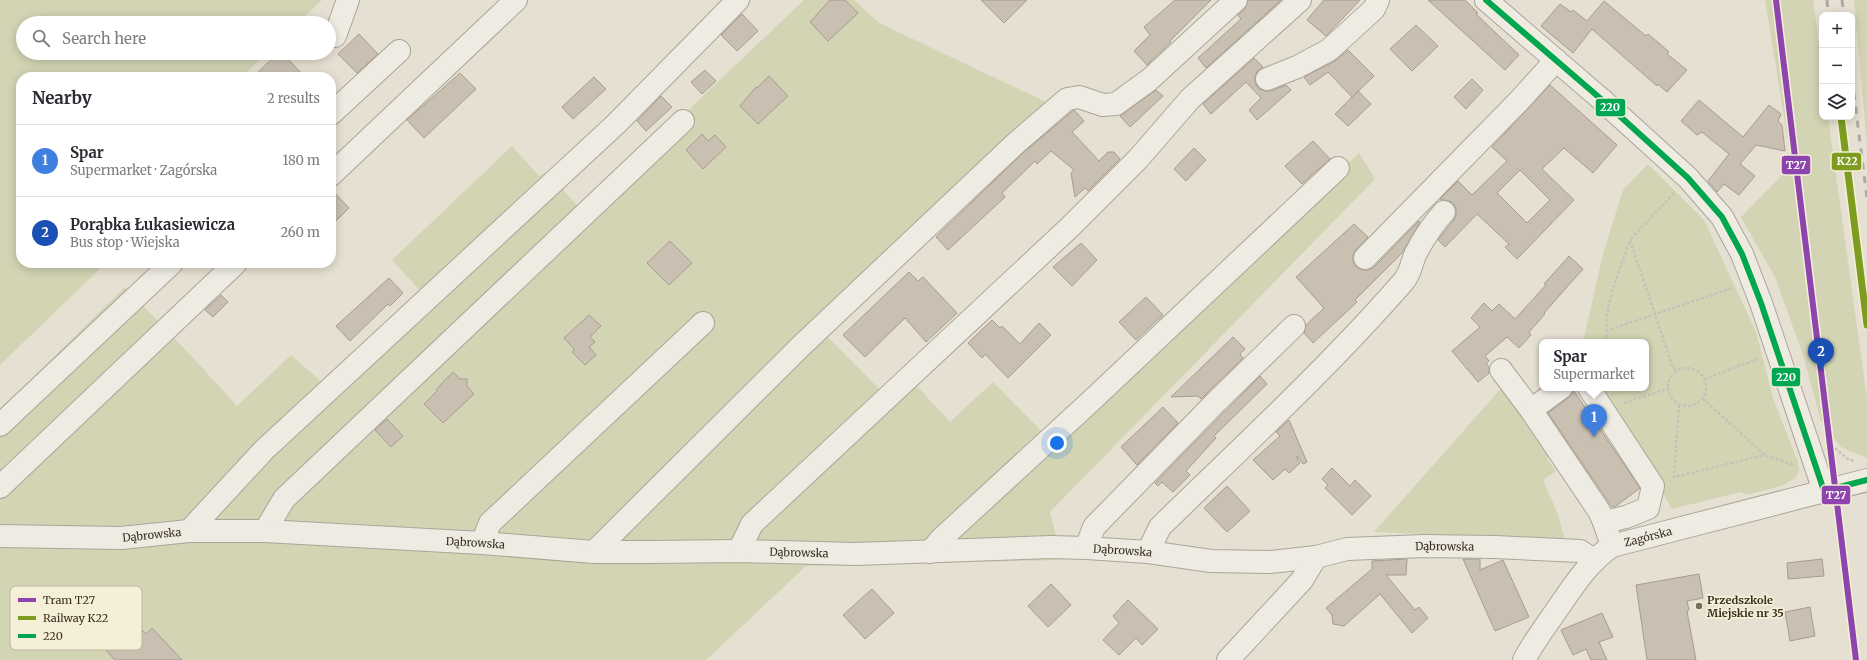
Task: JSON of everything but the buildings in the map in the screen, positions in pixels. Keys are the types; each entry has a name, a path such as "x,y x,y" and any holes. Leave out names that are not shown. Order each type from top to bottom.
{"street":[{"path":"336,33 348,0"},
{"path":"336,170 516,0"},
{"path":"189,531 264,450 616,124 738,0"},
{"path":"594,552 801,346 1015,144 1067,99 1080,97 1103,105 1116,104 1149,80 1236,0"},
{"path":"739,551 752,524 1070,227 1138,159 1190,99 1300,0"},
{"path":"1267,79 1297,67 1329,50 1374,9 1378,0"},
{"path":"1486,0 1556,60 1688,178 1722,217 1742,254 1761,303 1824,491"},
{"path":"336,109 399,51"},
{"path":"1365,258 1507,113 1556,60"},
{"path":"265,531 284,499 683,121"},
{"path":"930,552 941,539 1091,401 1338,168"},
{"path":"1148,552 1160,527 1312,379 1377,312 1410,274 1415,255 1432,226 1444,212"},
{"path":"0,425 167,268"},
{"path":"0,487 231,268"},
{"path":"482,543 490,523 703,323"},
{"path":"1086,548 1094,527 1217,401 1294,326"},
{"path":"1501,370 1531,410 1604,522 1612,546"},
{"path":"1531,410 1557,391"},
{"path":"1591,391 1653,486 1648,508 1604,522"},
{"name":"Zagórska","path":"1524,660 1542,631 1594,560 1612,546 1824,491 1863,471"},
{"name":"Dąbrowska","path":"0,536 121,538 189,531 265,531 482,543 594,552 739,551 855,554 1086,548 1148,552 1211,561 1270,562 1316,557 1348,549 1424,546 1495,547 1580,551 1594,560"},
{"path":"1228,660 1302,580 1316,557"}],"path":[{"path":"1607,339 1609,300 1630,240 1688,178"},
{"path":"1630,240 1672,365 1676,371"},
{"path":"1606,331 1655,313 1735,287"},
{"path":"1704,379 1756,359"},
{"path":"1686,368 1697,371 1704,379 1706,389 1703,399 1696,404 1688,407 1679,405 1671,399 1667,389 1669,379 1676,371 1686,368"},
{"path":"1620,404 1667,389"},
{"path":"1703,399 1765,455 1797,466"},
{"path":"1679,405 1674,477 1765,455"},
{"path":"1830,444 1863,471"}],"green space":[{"path":"0,0 322,0 305,16 16,16 16,60 260,60 247,72 16,72 16,268 101,268 0,365"},
{"path":"804,0 854,0 879,23 1046,102 819,328 880,390 902,370 950,422 993,382 1057,447 1359,153 1375,179 1050,512 1062,560 806,566 706,660 0,660 0,410 125,287 237,406 291,355 325,385 423,294 392,260 512,146 539,176 547,172 582,211"},
{"path":"1765,0 1813,0 1819,47 1819,120 1828,120 1867,399 1867,458 1841,447 1821,421 1804,358 1775,277 1741,217 1792,165"},
{"path":"1854,0 1867,0 1867,145"},
{"path":"1648,164 1704,220 1756,332 1774,401 1798,462 1799,470 1797,476 1792,481 1768,490 1746,495 1741,492 1672,509 1605,391 1649,391 1649,339 1584,339 1603,254 1623,190"},
{"path":"1504,385 1552,455 1547,459 1556,471 1543,480 1557,512 1565,540 1374,532"}],"railway":[{"path":"1827,0 1828,12"},
{"path":"1842,0 1844,12"},
{"path":"1853,84 1867,198"}],"tram line":[{"name":"T27","path":"1776,0 1856,660"}],"rail line":[{"name":"K22","path":"1841,120 1867,325"}],"transit line":[{"name":"220","path":"1486,0 1601,99 1688,178 1722,217 1742,254 1761,303 1824,491 1867,480"}],"place":[{"name":"Porąbka Łukasiewicza","path":"1821,371"},
{"name":"Spar","path":"1594,437"},
{"name":"Przedszkole Miejskie nr 35","path":"1699,606"}]}
